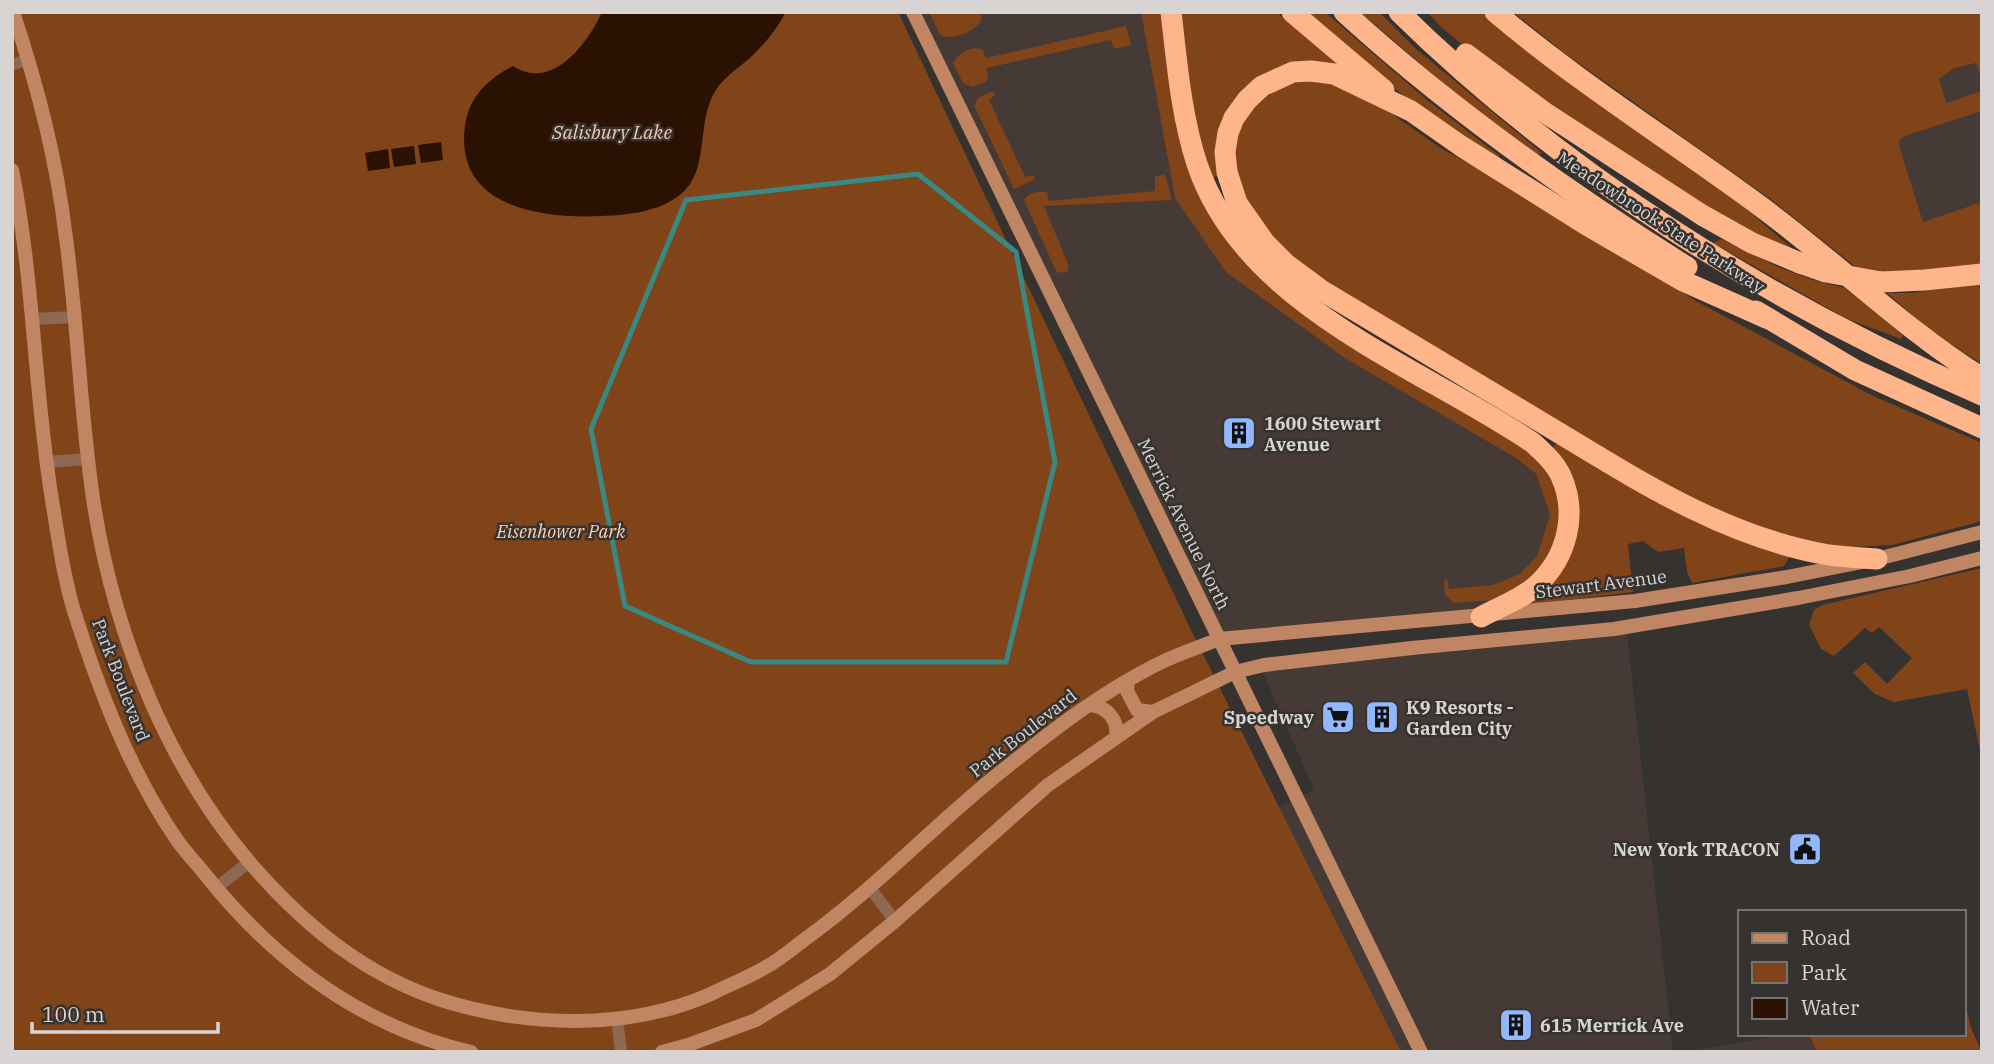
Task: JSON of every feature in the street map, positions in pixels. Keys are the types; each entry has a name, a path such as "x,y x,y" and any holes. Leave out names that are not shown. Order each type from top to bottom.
{"highway":[{"path":"1171,12 1182,100 1198,167 1213,201 1253,258 1299,298 1342,328 1534,443 1552,461 1561,476 1568,498 1569,523 1561,554 1537,585 1481,617"},
{"path":"1292,12 1411,111 1461,146 1684,281 1766,318"},
{"name":"Meadowbrook State Parkway","path":"1344,12 1466,115 1599,212 1766,318 1855,370 1982,428"},
{"path":"1495,12 1562,66 1765,210 1912,330 1982,378"},
{"path":"1403,16 1465,54 1544,113 1702,215 1752,243 1833,274 1881,282 1982,274"},
{"name":"Meadowbrook State Parkway","path":"1403,16 1458,66 1549,141 1678,232 1831,323 1910,363 1982,395"},
{"path":"1411,111 1334,75 1311,71 1293,72 1262,86 1247,100 1234,118 1228,133 1225,152 1227,173 1237,203 1265,243 1286,264 1321,290 1667,497 1733,527 1793,546 1829,555 1877,559"}],"street":[{"name":"Park Boulevard","path":"13,12 38,91 58,183 75,317 88,459 106,566 122,625 171,744 213,814 249,862 285,903 327,940 368,968 424,994 473,1010 524,1019 569,1021 617,1018 659,1010 705,996 767,967 832,920 984,786 1059,726 1128,681 1163,662 1219,639"},
{"name":"Merrick Avenue North","path":"913,12 1421,1052"},
{"path":"12,65 28,59"},
{"name":"Park Boulevard","path":"12,170 23,234 47,462 61,549 74,608 115,724 144,785 177,841 216,888 275,950 309,978 349,1005 401,1030 471,1052"},
{"path":"33,319 75,317"},
{"path":"47,462 88,459"},
{"name":"Stewart Avenue","path":"1219,639 1635,601 1787,577 1877,559 1982,533"},
{"path":"662,1052 756,1020 830,974 895,921 1048,785 1153,712 1235,672 1412,648 1614,629 1798,598 1910,576 1982,558"},
{"path":"1787,577 1798,598"},
{"path":"1775,602 1787,577"},
{"path":"1614,629 1635,601"},
{"path":"1534,612 1557,635"},
{"path":"1128,681 1126,691 1138,710 1153,712"},
{"path":"1091,705 1105,708 1111,715 1117,725 1116,737"},
{"path":"216,888 249,862"},
{"path":"870,888 895,921"},
{"path":"617,1018 621,1052"}],"highlighted area":[{"path":"918,174 1016,252 1055,462 1006,662 751,662 625,606 591,429 686,200"}],"shaded area":[{"path":"922,12 1141,12 1175,198 1536,474 1550,515 1533,604 1218,645 970,123"},
{"path":"1982,57 1982,244 1878,260 1875,93"},
{"path":"1627,633 1673,1052 1401,1052 1278,808 1314,790 1262,670"},
{"path":"1777,1036 1810,1036 1817,1052 1681,1052"}],"green space":[{"name":"Eisenhower Park","path":"12,12 898,12 1190,628 1401,1052 12,1052"},
{"path":"929,12 979,12 982,18 970,31 945,37 940,35"},
{"path":"1141,12 1164,12 1229,240 1546,465 1559,489 1563,519 1554,551 1537,576 1493,600 1454,603 1445,595 1444,582 1447,578 1449,589 1493,585 1520,574 1537,556 1550,515 1536,474 1516,458 1345,358 1226,272 1175,198"},
{"path":"1179,12 1276,12 1345,68 1245,91 1219,176 1210,178 1197,140"},
{"path":"1302,12 1325,12 1427,100 1500,156 1497,161 1417,107"},
{"path":"1360,12 1379,12 1416,49 1542,153 1535,155 1476,111"},
{"path":"1427,12 1483,12 1584,93 1744,207 1802,257 1745,230 1509,83 1442,28"},
{"path":"1513,12 1982,12 1982,72 1979,72 1976,63 1954,68 1939,79 1946,103 1982,91 1982,111 1904,136 1899,141 1923,222 1982,202 1982,268 1951,272 1862,272 1773,201 1567,55"},
{"path":"1126,26 1131,45 1114,49 1111,40 987,68 986,82 973,87 963,83 953,63 969,49 982,49 986,58"},
{"path":"1319,80 1365,95 1442,149 1540,202 1696,301 1873,396 1982,443 1982,521 1892,545 1831,548 1758,531 1652,482 1297,264 1258,224 1241,193 1233,160 1240,125 1258,100 1285,84"},
{"path":"991,92 996,94 989,100 1025,177 1035,175 1034,180 1014,189 974,105 978,98"},
{"path":"1165,174 1172,200 1044,206 1068,264 1068,271 1057,273 1024,200 1026,197 1047,192 1049,201 1155,191 1155,177"},
{"path":"1722,239 1778,267 1845,288 1903,335 1901,339 1847,319 1713,243"},
{"path":"1982,284 1982,364 1931,331 1887,293 1910,293"},
{"path":"1557,443 1693,521 1747,543 1790,556 1784,566 1692,583 1687,572 1684,548 1658,552 1643,541 1628,544 1633,592 1533,604 1533,600 1540,599 1538,593 1572,550 1551,449"},
{"path":"1982,568 1982,760 1967,689 1894,702 1875,694 1853,673 1865,662 1887,684 1912,658 1879,627 1872,633 1865,628 1834,656 1821,649 1809,625 1814,610 1822,605"},
{"path":"1966,1007 1971,1028 1982,1052 1817,1052 1810,1036 1966,1036"}],"water":[{"name":"Salisbury Lake","path":"602,12 786,12 761,47 716,89 708,107 696,173 681,194 663,205 643,211 601,216 553,215 506,202 487,191 473,175 465,153 465,126 475,98 488,83 513,66 527,72 541,73 555,69 578,50"},
{"path":"441,142 443,160 421,163 418,145"},
{"path":"414,146 416,164 394,167 391,149"},
{"path":"388,149 390,168 368,171 365,153"}],"place":[{"name":"1600 Stewart Avenue","path":"1239,433"},
{"name":"Speedway","path":"1338,717"},
{"name":"K9 Resorts - Garden City","path":"1382,717"},
{"name":"New York TRACON","path":"1805,849"},
{"name":"615 Merrick Ave","path":"1516,1025"}]}
